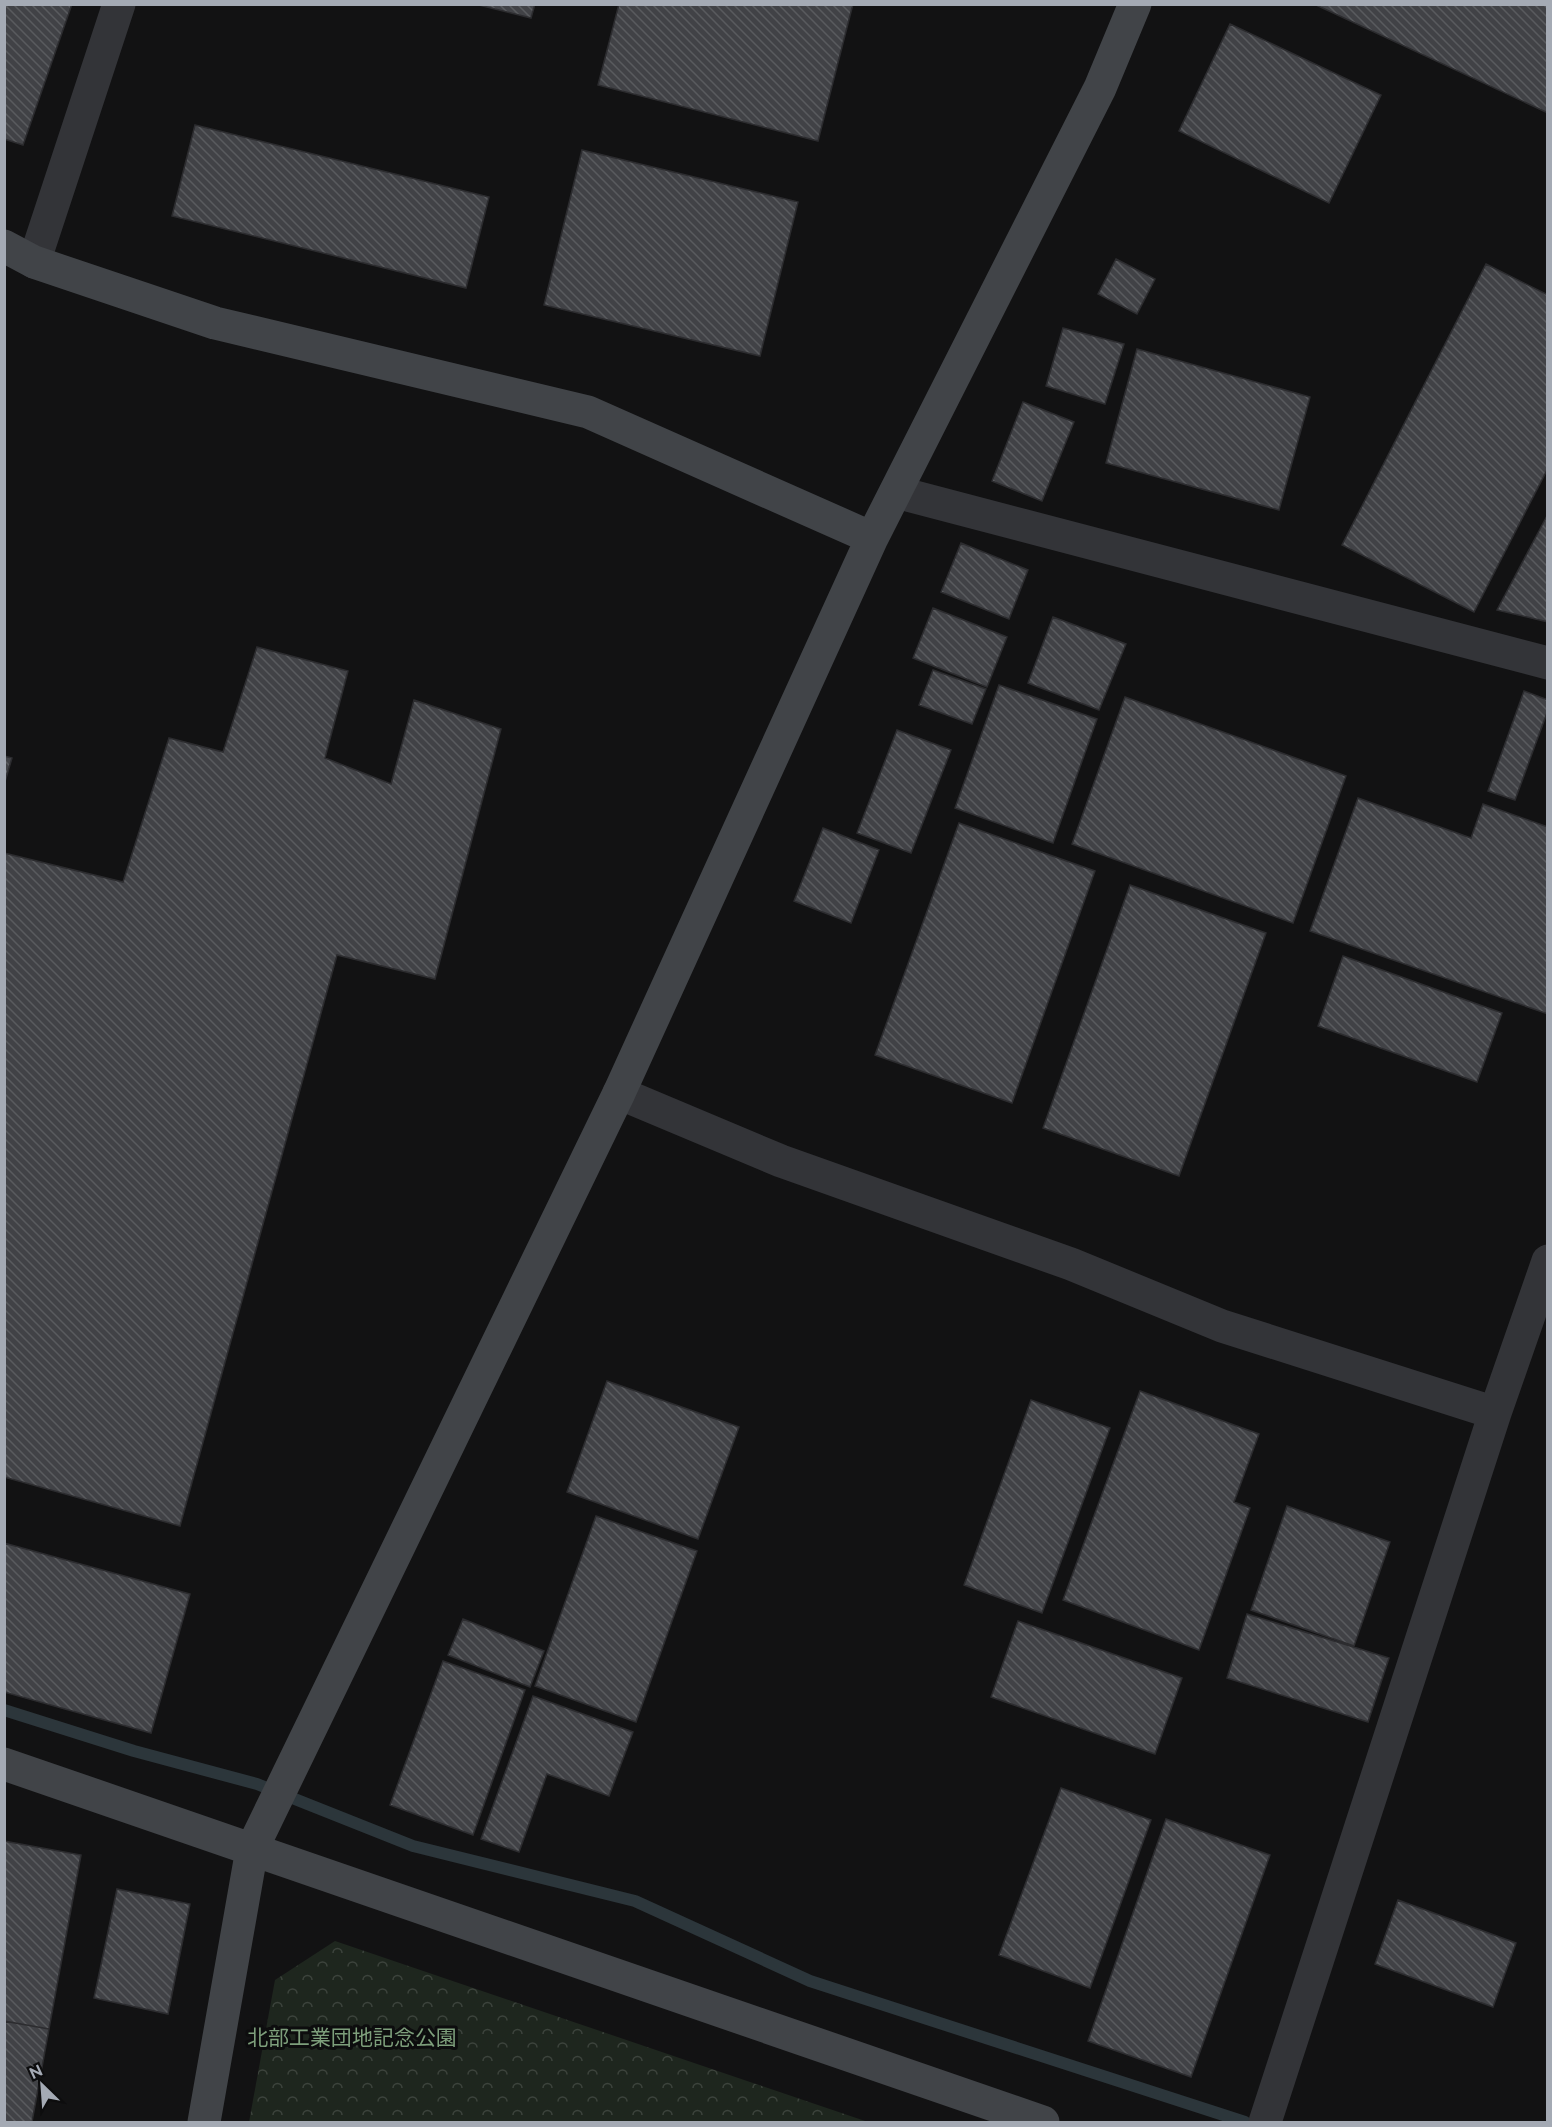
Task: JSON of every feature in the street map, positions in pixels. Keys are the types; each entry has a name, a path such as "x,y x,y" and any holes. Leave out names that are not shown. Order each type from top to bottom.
{"street":[{"path":"34,262 119,4"},
{"path":"204,2122 252,1849 619,1093 872,538 1100,88 1135,4"},
{"path":"4,246 34,262 215,323 588,412 872,538"},
{"path":"896,492 1548,663"},
{"path":"619,1093 781,1161 1071,1264 1222,1326 1495,1413"},
{"path":"1265,2122 1495,1413 1548,1261"},
{"path":"4,1764 1043,2122"}],"green space":[{"name":"北部工業団地記念公園","path":"335,1941 868,2122 249,2122 275,1980"}],"building":[{"path":"4,4 72,4 23,145 4,139"},
{"path":"475,4 535,4 531,18"},
{"path":"619,4 853,4 818,141 598,85"},
{"path":"1314,4 1548,4 1548,113"},
{"path":"1230,24 1381,95 1329,203 1179,131"},
{"path":"195,125 489,197 466,288 172,216"},
{"path":"582,150 798,202 760,356 544,305"},
{"path":"1116,259 1155,279 1137,314 1098,294"},
{"path":"1486,264 1548,295 1548,468 1474,612 1342,545"},
{"path":"1063,328 1124,344 1105,404 1046,386"},
{"path":"1137,349 1310,397 1279,510 1106,463"},
{"path":"1023,402 1074,422 1042,501 992,481"},
{"path":"1548,514 1548,622 1497,610"},
{"path":"961,543 1028,570 1009,619 941,592"},
{"path":"933,608 1007,637 987,687 913,658"},
{"path":"1053,617 1126,644 1099,710 1028,683"},
{"path":"257,647 348,671 325,758 391,784 414,700 501,729 435,979 337,955 180,1526 4,1477 4,853 123,882 169,738 223,752"},
{"path":"933,670 986,689 972,724 919,705"},
{"path":"999,685 1097,719 1053,843 955,808"},
{"path":"1524,691 1548,700 1548,710 1515,800 1488,791"},
{"path":"1125,697 1346,776 1293,923 1072,844"},
{"path":"897,730 951,750 911,853 857,833"},
{"path":"4,756 12,758 4,785"},
{"path":"1358,798 1471,838 1483,804 1548,827 1548,1014 1310,931"},
{"path":"959,823 1095,871 1012,1103 875,1055"},
{"path":"823,828 879,850 851,923 794,901"},
{"path":"1130,885 1266,933 1179,1176 1043,1128"},
{"path":"1343,956 1502,1013 1477,1082 1318,1026"},
{"path":"607,1381 739,1427 698,1539 567,1492"},
{"path":"1140,1391 1259,1434 1234,1502 1250,1508 1199,1650 1063,1600"},
{"path":"1031,1400 1110,1428 1042,1613 964,1585"},
{"path":"1287,1506 1390,1542 1354,1646 1251,1610"},
{"path":"596,1516 697,1551 636,1722 535,1686"},
{"path":"4,1543 190,1594 151,1733 4,1692"},
{"path":"1247,1614 1389,1658 1368,1722 1227,1678"},
{"path":"463,1619 544,1651 530,1687 448,1655"},
{"path":"1018,1621 1182,1678 1155,1754 991,1697"},
{"path":"443,1661 525,1690 473,1835 390,1805"},
{"path":"533,1696 633,1732 609,1796 547,1774 519,1852 481,1839"},
{"path":"1061,1788 1151,1820 1090,1988 999,1955"},
{"path":"1166,1819 1270,1855 1191,2077 1088,2041"},
{"path":"4,1841 81,1855 49,2029 4,2021"},
{"path":"117,1889 190,1904 168,2014 94,1998"},
{"path":"1398,1900 1516,1943 1493,2007 1375,1964"},
{"path":"4,2021 49,2029 32,2122 4,2122"}],"waterway":[{"path":"4,1710 134,1751 257,1784 413,1846 635,1901 810,1981 1245,2122"}]}
